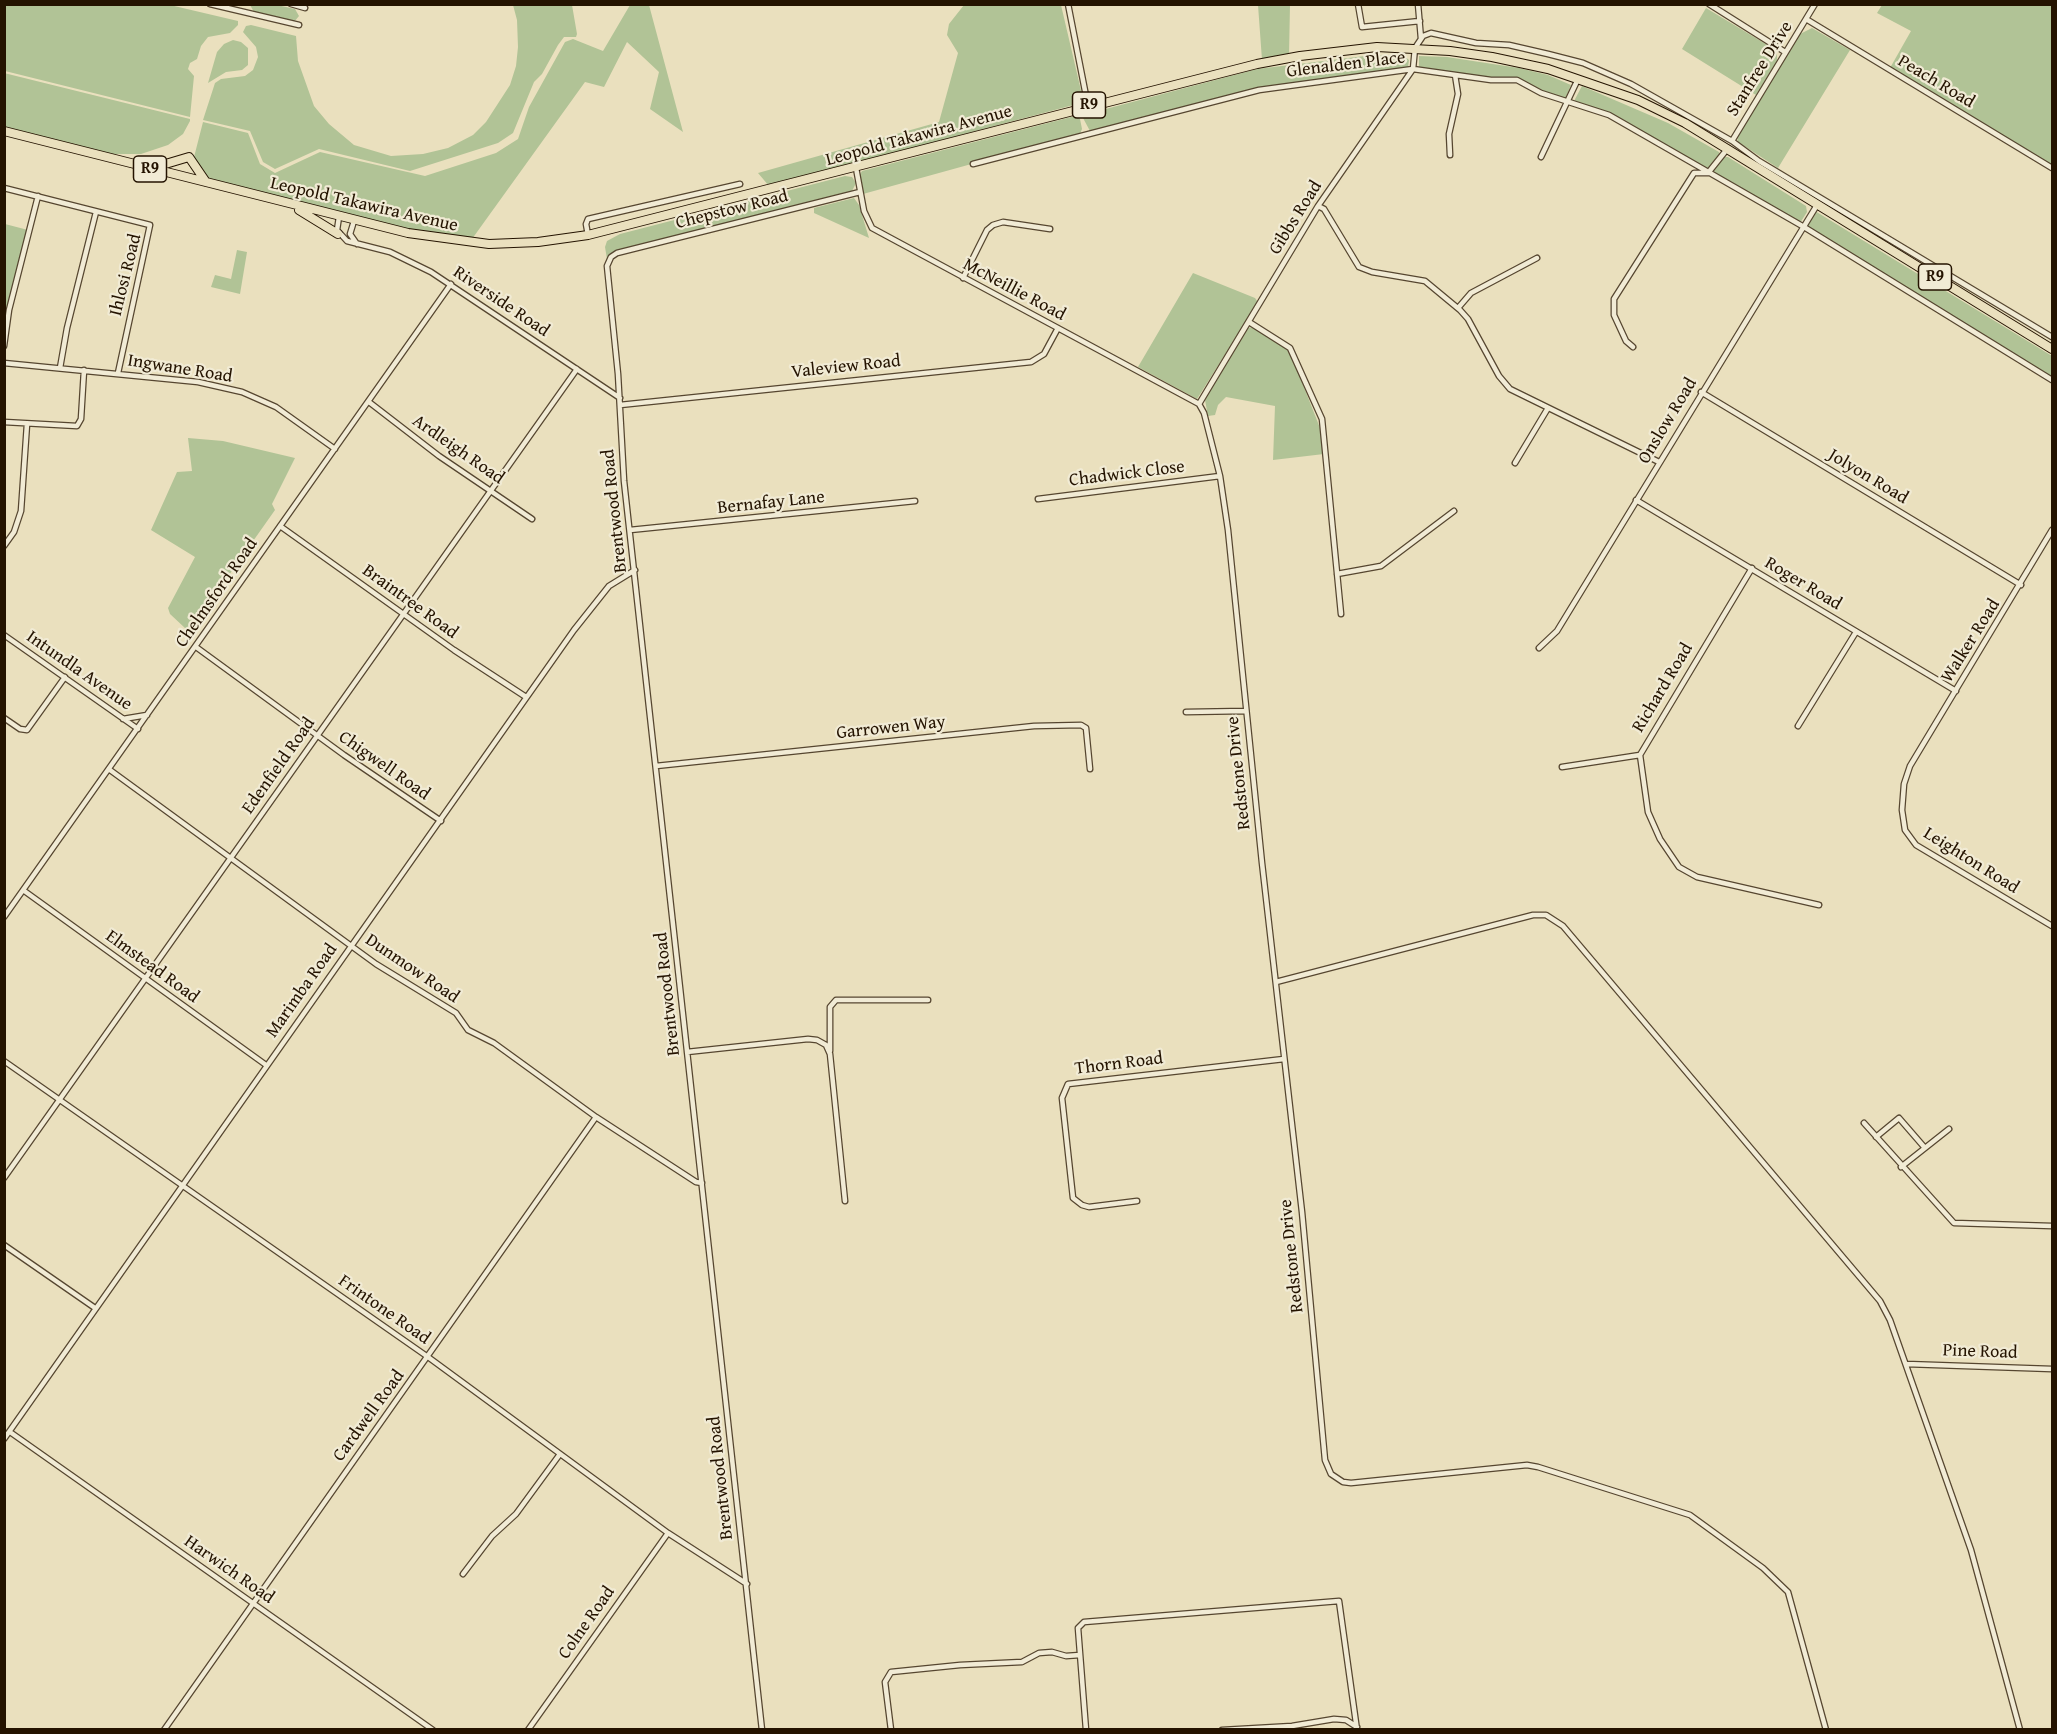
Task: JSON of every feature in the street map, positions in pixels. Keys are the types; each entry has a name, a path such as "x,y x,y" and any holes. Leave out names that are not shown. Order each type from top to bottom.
{"highway":[{"name":"Leopold Takawira Avenue","path":"4,131 339,218 434,239 489,244 538,242 588,235 856,168 1089,105 1300,56 1377,47 1415,48 1492,57 1548,69 1638,100 1730,145 1806,193 1817,205"},
{"path":"150,169 189,157 207,183"},
{"name":"R9","path":"1817,205 2052,349"},
{"path":"295,206 338,234"}],"street":[{"path":"210,4 299,25"},
{"path":"291,4 305,8"},
{"path":"1068,4 1089,105"},
{"path":"1358,4 1362,27 1420,21"},
{"path":"1418,4 1421,39"},
{"path":"1710,4 1785,52"},
{"name":"Stanfree Drive","path":"1633,347 1626,341 1614,315 1614,299 1694,173 1708,172 1730,145 1815,4"},
{"name":"Peach Road","path":"1806,19 2052,168"},
{"path":"1415,48 1426,34 1434,32 1476,43 1509,45 1584,63 1631,84 1730,145"},
{"name":"Gibbs Road","path":"1199,404 1318,206 1413,69 1415,48"},
{"name":"Glenalden Place","path":"973,164 1259,90 1413,69 1491,80 1518,80 1541,93 1609,115 1804,227 2052,380"},
{"path":"1450,154 1449,135 1458,94 1455,75"},
{"path":"1541,157 1578,79"},
{"name":"McNeillie Road","path":"856,168 866,217 872,228 1199,404"},
{"path":"588,235 588,219 740,184"},
{"name":"Ihlosi Road","path":"4,188 149,224 151,229 123,340 118,373"},
{"name":"Chepstow Road","path":"611,257 616,253 860,192"},
{"path":"1806,193 1893,241 2052,337"},
{"path":"4,346 9,310 38,196"},
{"name":"Onslow Road","path":"1539,648 1557,631 1817,205"},
{"path":"1318,206 1324,209 1359,267 1372,272 1425,281 1458,308 1468,319 1503,383 1510,389 1659,462"},
{"path":"60,368 67,328 96,212"},
{"path":"338,234 339,218"},
{"path":"354,221 350,234 358,246"},
{"path":"963,278 987,230 993,225 1003,222 1050,229"},
{"name":"Riverside Road","path":"338,234 358,246 400,256 451,284 620,398"},
{"path":"1882,244 1893,241"},
{"name":"Brentwood Road","path":"611,257 607,266 630,530 762,1730"},
{"path":"1458,308 1471,293 1537,258"},
{"name":"Chelmsford Road","path":"4,917 451,284"},
{"path":"1249,322 1290,348 1322,419 1341,614"},
{"name":"Valeview Road","path":"620,405 1030,362 1044,354 1058,328"},
{"name":"Ingwane Road","path":"4,363 198,382 242,392 276,407 335,449"},
{"name":"Edenfield Road","path":"4,1178 577,369"},
{"path":"4,422 73,427 79,425 84,370"},
{"name":"Jolyon Road","path":"1701,392 2021,585"},
{"name":"Ardleigh Road","path":"369,402 438,456 490,489 531,519"},
{"name":"Redstone Drive","path":"1199,404 1207,420 1220,476 1228,530 1302,1212 1325,1460 1331,1474 1343,1482 1351,1483 1527,1465 1690,1515 1763,1568 1788,1592 1826,1730"},
{"path":"1515,463 1548,408"},
{"path":"4,546 16,526 21,511 27,424"},
{"name":"Chadwick Close","path":"1038,499 1220,476"},
{"name":"Roger Road","path":"1636,500 1956,691"},
{"name":"Bernafay Lane","path":"630,530 915,501"},
{"path":"1337,574 1381,566 1454,511"},
{"name":"Braintree Road","path":"280,526 526,698"},
{"name":"Walker Road","path":"1910,766 2052,530"},
{"name":"Richard Road","path":"1562,767 1640,755 1752,568"},
{"name":"Marimba Road","path":"4,1439 526,698 602,594 615,581 635,570"},
{"path":"1798,726 1856,632"},
{"name":"Intundla Avenue","path":"4,635 138,729"},
{"name":"Chigwell Road","path":"196,648 441,821"},
{"path":"4,718 20,729 27,730 65,677"},
{"path":"1186,712 1246,711"},
{"path":"123,719 147,714"},
{"name":"Garrowen Way","path":"656,765 1034,726 1081,725 1086,728 1090,770"},
{"path":"1640,755 1640,774 1648,812 1660,839 1679,867 1698,878 1819,905"},
{"name":"Leighton Road","path":"1910,766 1904,784 1902,804 1903,820 1910,839 2052,926"},
{"name":"Dunmow Road","path":"110,770 352,944 376,964 456,1013 468,1030 494,1043 596,1117 696,1182 702,1183"},
{"name":"Elmstead Road","path":"23,890 266,1065"},
{"path":"1276,982 1533,915 1552,918 1563,926 1875,1293 1890,1320 1974,1558 2020,1730"},
{"path":"845,1201 830,1054 830,1007 836,1000 928,1000"},
{"path":"687,1052 812,1039 826,1045 830,1054"},
{"name":"Thorn Road","path":"1137,1202 1089,1207 1073,1198 1062,1098 1068,1084 1284,1059"},
{"name":"Frintone Road","path":"4,1061 428,1357 668,1533 747,1584"},
{"name":"Cardwell Road","path":"165,1727 596,1117"},
{"path":"1876,1137 1899,1118 1925,1148"},
{"path":"1864,1123 1901,1167 1954,1223 2052,1226"},
{"path":"1901,1167 1949,1129"},
{"path":"4,1245 95,1308"},
{"name":"Pine Road","path":"1906,1364 2052,1369"},
{"name":"Harwich Road","path":"10,1432 433,1730"},
{"path":"463,1574 492,1536 516,1514 560,1454"},
{"name":"Colne Road","path":"528,1730 668,1533"},
{"path":"1086,1730 1078,1628 1084,1622 1339,1601 1357,1728"},
{"path":"891,1730 885,1682 891,1672 1022,1662 1039,1653 1080,1655"},
{"path":"1222,1730 1292,1725 1334,1719 1346,1720 1357,1728"},
{"path":"165,1727 172,1730"}],"green space":[{"path":"5,4 170,5 238,21 238,25 230,33 208,37 201,46 197,59 190,63 188,69 194,76 190,117 5,71"},
{"path":"250,5 277,5 295,9 299,16 294,22 254,12"},
{"path":"513,5 572,5 577,34 576,37 564,37 558,45 542,74 534,82 513,133 498,143 410,171 319,149 275,169 263,162 250,131 203,120 215,83 221,79 245,76 253,70 258,57 256,47 243,32 246,26 251,25 296,36 298,61 314,106 329,124 354,145 391,156 423,154 448,148 473,135 486,122 510,85 516,66 518,47 517,20"},
{"path":"630,5 649,5 683,132 650,109 659,72 627,42 604,87 585,82 472,239 415,231 213,181 205,177 193,161 203,122 248,133 260,164 275,173 320,152 425,176 496,153 518,139 529,107 565,42 573,39 603,51"},
{"path":"964,5 1061,5 1083,99 1081,103 769,186 758,173 939,122 958,53 947,35 949,24"},
{"path":"1258,5 1290,5 1289,56 1262,60"},
{"path":"1882,5 2052,5 2052,165 1890,68 1911,31 1877,13"},
{"path":"1706,8 1774,49 1777,61 1756,95 1682,49"},
{"path":"1812,28 1850,50 1778,168 1738,142 1737,137 1800,34"},
{"path":"233,40 241,42 248,48 248,65 242,70 226,72 208,83 217,52 224,44"},
{"path":"1373,55 1404,56 1409,60 1408,67 1258,88 1090,131 1083,118 1083,115 1257,69"},
{"path":"1419,56 1447,57 1519,68 1548,75 1571,85 1565,99 1541,91 1518,79 1491,78 1419,68"},
{"path":"4,73 190,119 190,121 183,134 168,145 141,154 111,154 5,129"},
{"path":"1582,86 1668,123 1719,152 1719,157 1706,170 1610,114 1574,101"},
{"path":"1075,116 1080,119 1082,129 1080,134 863,194 859,176 862,171"},
{"path":"1724,157 1728,157 1806,206 1807,212 1800,223 1711,173"},
{"path":"845,176 852,177 856,183 851,193 610,256 607,259 605,247 607,241 620,234"},
{"path":"854,198 859,205 869,238 814,213 814,208"},
{"path":"1815,211 2052,356 2052,378 1805,226"},
{"path":"5,224 28,230 5,326"},
{"path":"237,250 247,252 240,294 211,287 215,275 231,279"},
{"path":"1193,273 1255,298 1258,302 1197,399 1138,367"},
{"path":"1253,327 1286,347 1291,354 1320,428 1324,454 1273,460 1275,406 1226,397 1218,405 1215,415 1208,416 1205,400 1248,328"},
{"path":"188,438 223,441 295,458 272,504 275,510 191,629 185,628 170,614 168,608 195,557 151,530 177,472 192,471"}]}
